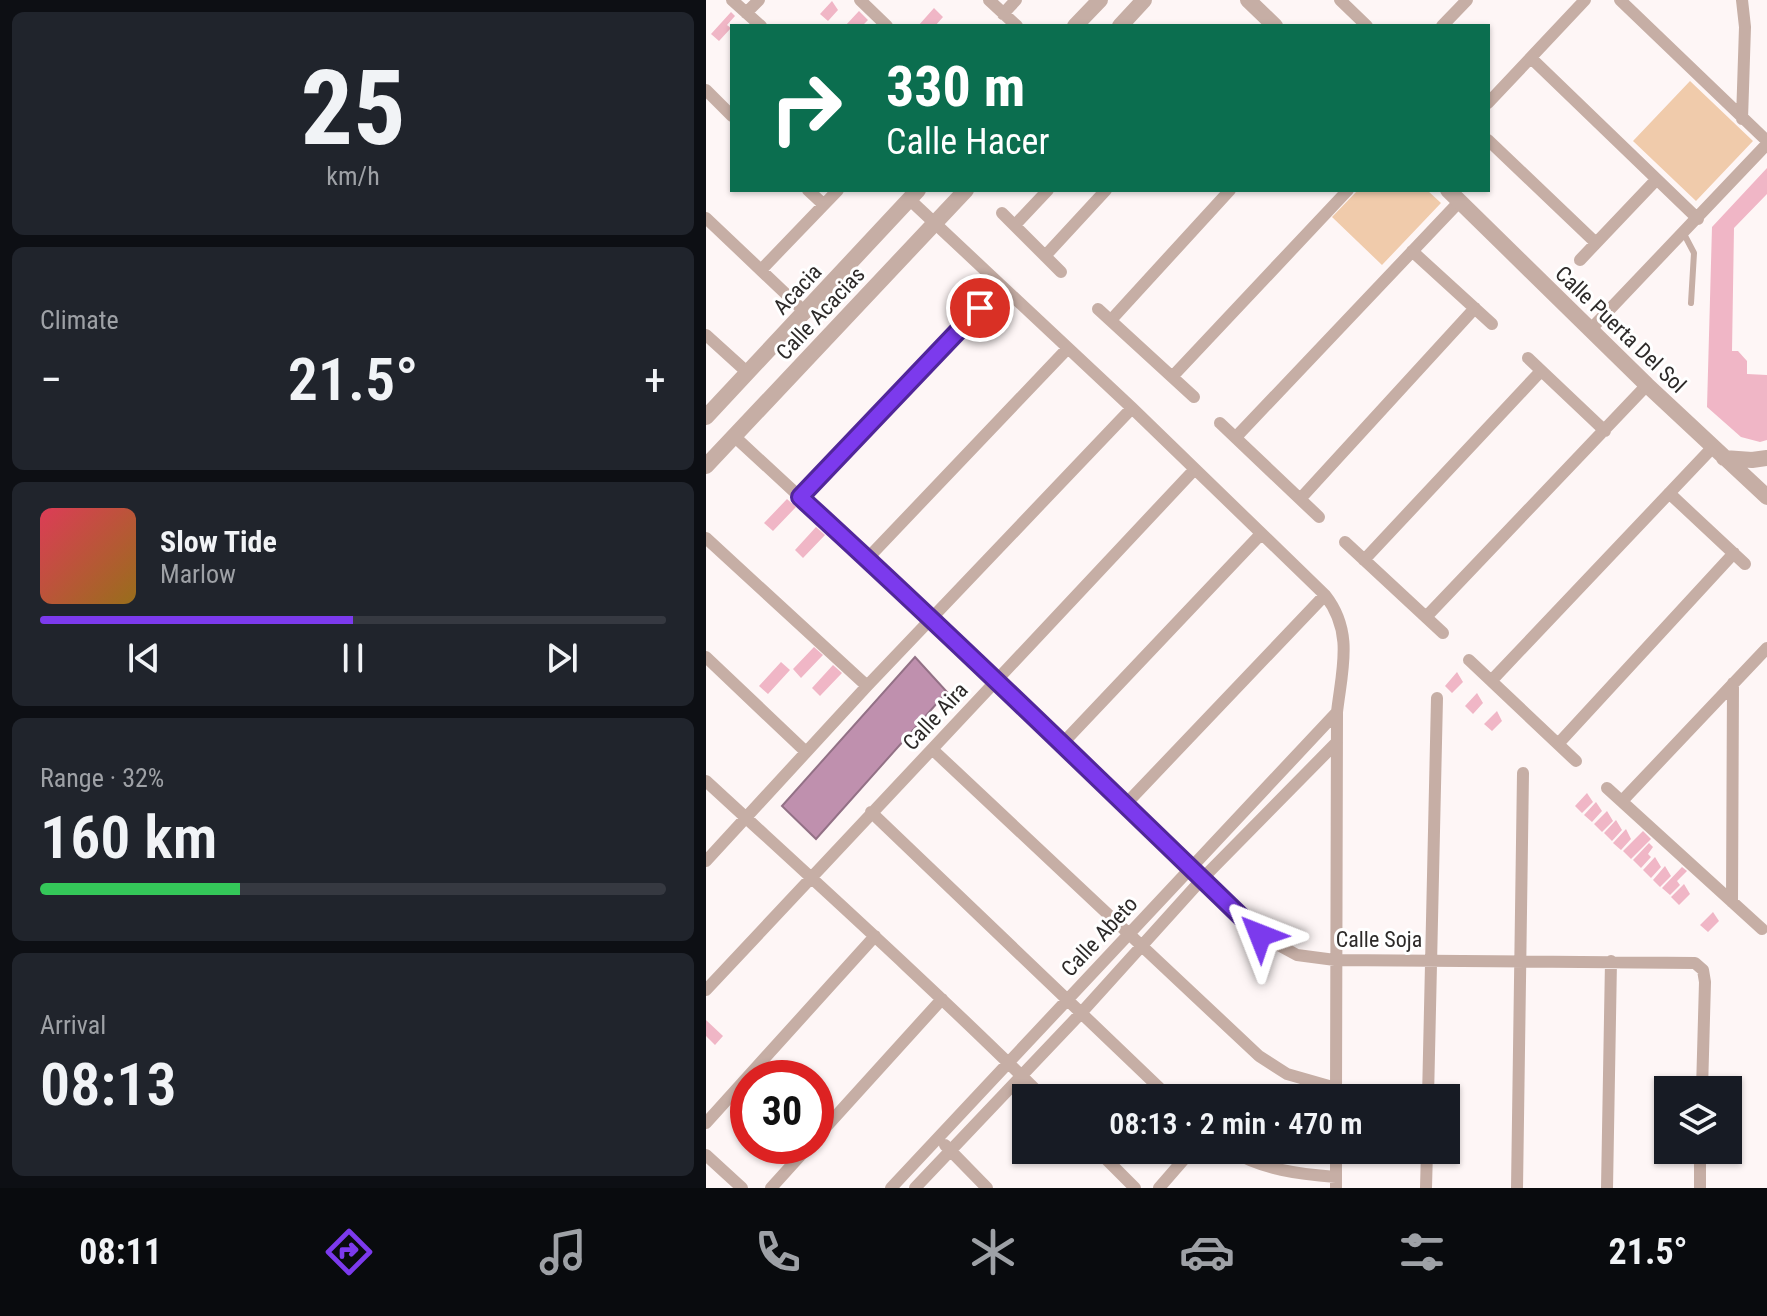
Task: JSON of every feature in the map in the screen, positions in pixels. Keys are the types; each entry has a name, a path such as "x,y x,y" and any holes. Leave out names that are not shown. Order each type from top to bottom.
{"street":[{"path":"732,0 759,24"},
{"path":"746,13 759,0"},
{"path":"860,0 885,24"},
{"path":"989,0 1015,24"},
{"path":"1003,14 1016,0"},
{"path":"1077,24 1100,0"},
{"path":"1122,24 1144,0"},
{"path":"1248,0 1273,24"},
{"path":"1340,0 1365,24"},
{"path":"1444,24 1467,0"},
{"path":"1490,101 1585,0"},
{"path":"1590,330 1767,143 1620,0"},
{"path":"1742,0 1745,27 1742,119"},
{"path":"1531,58 1698,219"},
{"path":"706,90 730,114"},
{"path":"1490,142 1596,243"},
{"path":"1580,260 1656,180"},
{"path":"810,192 823,204"},
{"path":"761,270 836,192"},
{"name":"Calle Acacias","path":"706,466 964,192"},
{"path":"1015,225 1046,192"},
{"path":"1045,256 1104,192"},
{"path":"1111,320 1228,192"},
{"path":"1172,377 1346,192"},
{"path":"913,194 934,224 1132,408 1325,595 1341,620 1344,653 1337,712 1336,1084"},
{"name":"Acacia","path":"706,417 806,313 913,194"},
{"path":"1236,437 1412,251 1454,196"},
{"name":"Calle Puerta Del Sol","path":"1454,196 1647,385 1767,497"},
{"path":"1002,213 1061,272"},
{"path":"706,218 806,313"},
{"path":"1412,251 1492,324"},
{"path":"800,497 1000,286"},
{"path":"1301,498 1475,308"},
{"path":"1098,309 1194,397"},
{"path":"706,335 748,373"},
{"path":"867,559 1068,348"},
{"path":"1528,358 1605,431"},
{"path":"1364,560 1541,371"},
{"path":"1426,617 1647,385"},
{"path":"706,861 867,686 1132,408"},
{"path":"1220,423 1319,517"},
{"name":"Calle Soja","path":"735,437 1191,866 1260,935 1278,947 1297,955 1335,960 1689,962 1703,970 1705,982 1702,1076"},
{"path":"1492,680 1669,493 1719,452 1752,460 1767,458"},
{"name":"Calle Aira","path":"706,990 1194,470"},
{"path":"1669,493 1745,564"},
{"path":"1061,745 1261,534"},
{"path":"706,538 867,686"},
{"path":"1345,542 1443,633"},
{"path":"1558,744 1734,553"},
{"path":"1124,806 1325,595"},
{"path":"1622,801 1767,648"},
{"path":"706,657 806,752"},
{"path":"1469,660 1576,761"},
{"path":"1732,902 1733,683"},
{"path":"1428,1084 1437,698"},
{"name":"Calle Abeto","path":"891,1188 1337,712"},
{"name":"Calle Abeto","path":"915,1188 1082,1012 1203,878 1337,742"},
{"path":"932,749 1259,1056 1287,1074 1313,1084"},
{"path":"1517,1188 1523,773"},
{"path":"706,781 1030,1084"},
{"path":"1607,788 1762,929"},
{"path":"871,812 1156,1084"},
{"path":"706,1123 875,936"},
{"path":"1607,1188 1611,961"},
{"path":"834,1118 942,999"},
{"path":"937,1137 987,1188"},
{"path":"706,1155 742,1188"},
{"path":"771,1188 793,1164"},
{"path":"1111,1164 1135,1188"},
{"path":"1159,1188 1180,1164"},
{"path":"1258,1164 1336,1182"},
{"path":"1426,1188 1427,1164"},
{"path":"1700,1164 1700,1188"}],"lane":[{"path":"1684,234 1694,253 1691,303"}],"shaded area":[{"path":"1690,81 1753,141 1696,201 1633,141"},
{"path":"1356,192 1429,192 1441,203 1382,265 1332,217"},
{"path":"915,657 947,692 816,839 782,806"}],"building":[{"path":"832,1 838,10 828,21 820,14"},
{"path":"934,8 943,17 937,24 920,24"},
{"path":"859,11 868,20 864,24 847,24"},
{"path":"731,12 735,16 727,25 730,29 719,41 711,34"},
{"path":"1767,168 1767,194 1734,228 1732,351 1738,351 1747,361 1747,374 1767,375 1767,440 1760,442 1741,437 1707,407 1712,227"},
{"path":"787,499 796,507 773,531 764,523"},
{"path":"816,527 825,535 803,558 795,550"},
{"path":"814,647 823,655 801,678 793,669"},
{"path":"781,662 790,670 768,694 759,686"},
{"path":"833,665 842,673 820,696 812,688"},
{"path":"1457,672 1463,682 1452,693 1445,686"},
{"path":"1477,693 1483,703 1473,714 1465,706"},
{"path":"1497,711 1502,721 1492,731 1484,724"},
{"path":"1587,793 1593,802 1582,813 1575,806"},
{"path":"1596,802 1602,811 1592,822 1584,815"},
{"path":"1607,811 1613,821 1602,832 1594,824"},
{"path":"1616,820 1622,830 1612,841 1604,833"},
{"path":"1626,829 1631,839 1621,850 1613,843"},
{"path":"1643,831 1651,839 1631,859 1623,851"},
{"path":"1649,843 1653,847 1648,854 1651,857 1641,868 1633,860"},
{"path":"1655,857 1661,867 1651,878 1643,870"},
{"path":"1665,866 1671,876 1660,887 1653,880"},
{"path":"1682,867 1687,871 1670,895 1662,888"},
{"path":"1684,884 1690,894 1679,905 1671,897"},
{"path":"1713,912 1719,921 1708,932 1700,925"},
{"path":"706,1020 723,1036 715,1045 706,1036"}],"route":[{"path":"980,308 800,497 1260,935"}]}
